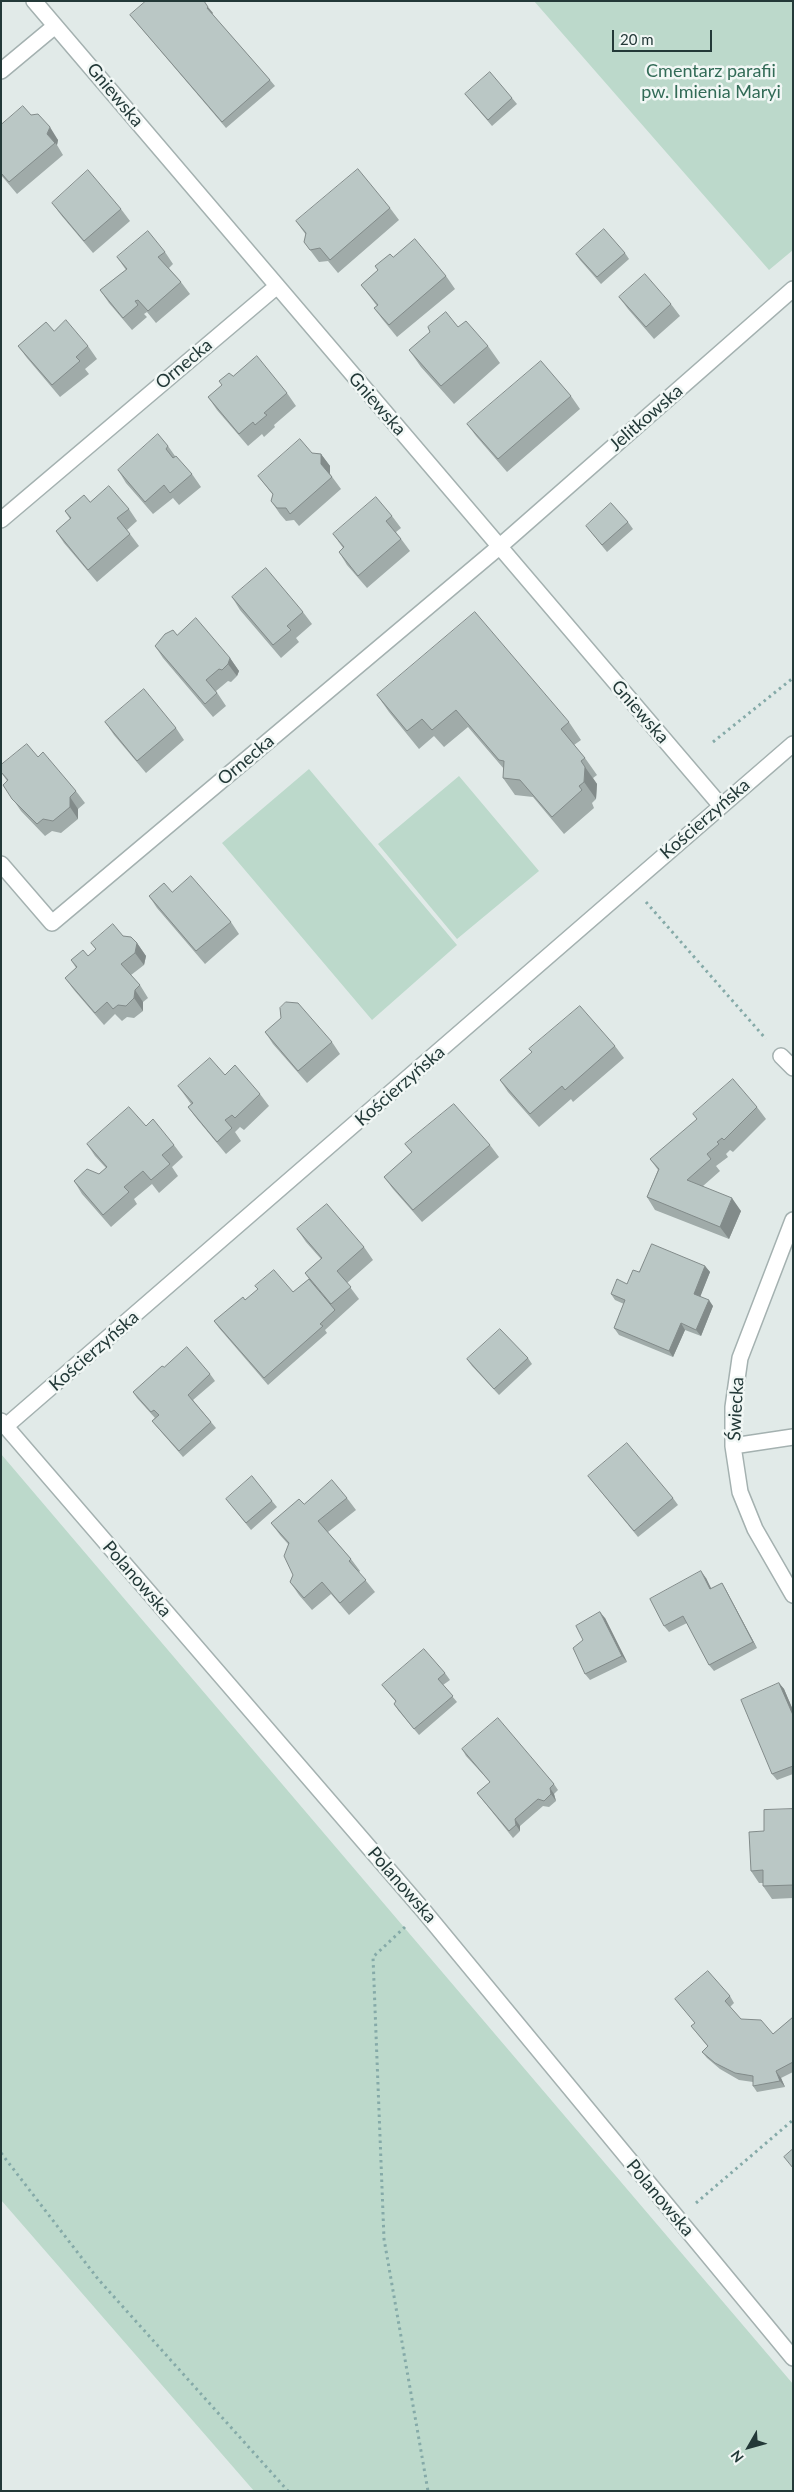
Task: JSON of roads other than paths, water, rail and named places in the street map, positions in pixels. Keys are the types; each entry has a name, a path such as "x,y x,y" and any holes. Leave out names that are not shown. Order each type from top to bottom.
{"street":[{"name":"Gniewska","path":"34,1 276,287 721,806"},
{"path":"1,71 55,26"},
{"name":"Ornecka","path":"1,520 276,287"},
{"name":"Jelitkowska","path":"499,547 793,289"},
{"name":"Ornecka","path":"1,864 52,924 499,547"},
{"name":"Kościerzyńska","path":"3,1424 309,1167 630,884 793,744"},
{"path":"781,1056 793,1068"},
{"name":"Świecka","path":"793,1220 740,1358 733,1407 733,1446 740,1492 755,1529 793,1595"},
{"name":"Polanowska","path":"3,1424 423,1910 793,2358"},
{"path":"733,1446 793,1437"}],"park label":[{"name":"Cmentarz parafii pw. Imienia Maryi","path":"711,81"}]}
